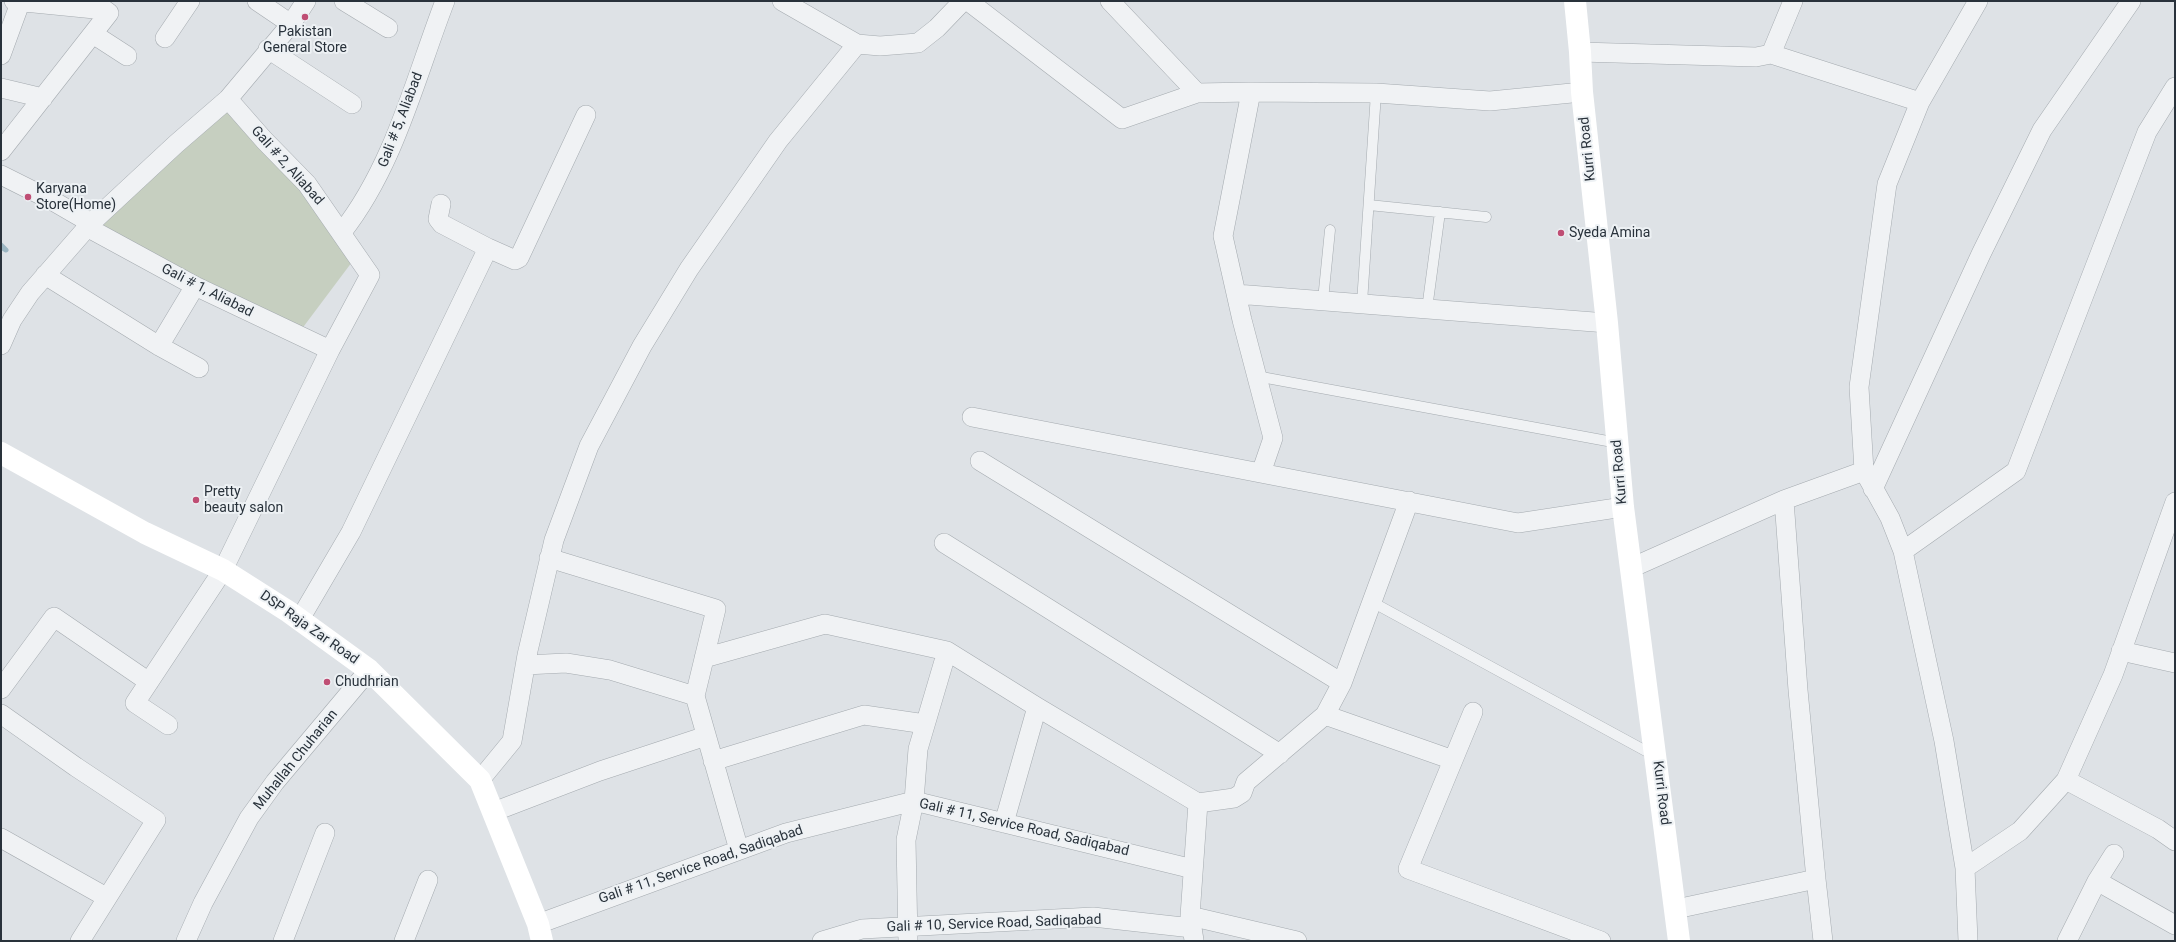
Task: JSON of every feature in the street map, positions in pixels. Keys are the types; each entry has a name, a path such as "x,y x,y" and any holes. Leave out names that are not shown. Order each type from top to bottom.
{"main road":[{"name":"Kurri Road","path":"1575,1 1582,92 1607,323 1623,507 1679,941"},
{"name":"DSP Raja Zar Road","path":"1,453 145,533 223,570 300,620 369,670 480,780 537,933"}],"street":[{"path":"257,1 291,24"},
{"path":"1,345 12,320 30,293 91,223 176,144 228,99 268,49 291,24 306,1"},
{"path":"344,1 388,28"},
{"name":"Gali # 5, Aliabad","path":"342,232 360,209 380,173 428,52 445,1"},
{"path":"782,1 857,44 880,46 918,43 937,28 963,1"},
{"path":"968,1 1122,119 1197,93 1376,93 1490,101 1582,92"},
{"path":"1110,1 1197,93"},
{"path":"1772,54 1793,1"},
{"path":"1968,941 1965,868 1944,741 1903,551 1890,518 1864,471 1859,387 1887,184 1920,102 1978,1"},
{"path":"1873,489 1981,254 2042,130 2131,1"},
{"path":"1,55 17,2 105,10 109,13 1,151"},
{"path":"165,38 182,3"},
{"path":"93,34 127,56"},
{"path":"480,780 512,741 525,665 549,558 554,540 589,446 642,346 688,269 735,200 778,141 857,44"},
{"path":"268,49 352,104"},
{"path":"1580,52 1756,57 1772,54 1920,102"},
{"path":"1903,551 2016,471 2147,132 2175,87"},
{"path":"1,88 43,98"},
{"path":"1251,92 1224,236 1236,294 1273,438 1261,473"},
{"name":"Gali # 2, Aliabad","path":"228,99 264,140 307,184 342,232 370,275 330,350"},
{"path":"441,204 438,219 442,224 515,260 519,258 586,115"},
{"name":"Gali # 1, Aliabad","path":"1,175 53,201 91,223 94,231 195,286 330,350"},
{"path":"300,620 351,532 488,248"},
{"path":"45,276 159,346 199,368"},
{"path":"159,346 195,286"},
{"path":"1236,294 1607,323"},
{"path":"168,725 135,703 223,570 330,350"},
{"path":"972,417 1518,523 1623,507"},
{"path":"980,461 1342,683"},
{"path":"1631,568 1784,500 1864,471"},
{"path":"1784,500 1798,690 1823,941"},
{"path":"704,658 825,624 947,651 1037,707 1198,803 1234,798 1242,793 1246,782 1325,715 1342,683 1409,501"},
{"path":"1965,868 2020,831 2066,780 2121,651 2175,502"},
{"path":"944,543 1280,754"},
{"path":"549,558 716,609 696,696 739,850"},
{"path":"1,689 54,617 149,682"},
{"path":"908,934 906,840 914,802 918,749 947,651"},
{"path":"2121,651 2175,663"},
{"path":"525,665 566,663 610,670 696,696"},
{"name":"Muhallah Chuharian","path":"186,941 203,903 249,818 275,782 369,670"},
{"path":"1004,823 1037,707"},
{"path":"1473,712 1408,869 1601,941"},
{"path":"1,714 76,767 156,820 106,897 80,941"},
{"path":"713,761 864,715 925,724"},
{"path":"1325,715 1453,760"},
{"path":"493,812 600,771 706,736"},
{"path":"2066,780 2158,829 2175,840"},
{"name":"Gali # 11, Service Road, Sadiqabad","path":"537,933 739,850 786,833 914,802 1193,869"},
{"path":"1192,928 1193,869 1198,803"},
{"path":"285,940 326,833"},
{"path":"3,844 106,897"},
{"path":"2067,941 2097,881 2114,854"},
{"path":"1676,909 1816,879"},
{"path":"404,941 428,880"},
{"path":"2097,881 2175,925"},
{"name":"Gali # 10, Service Road, Sadiqabad","path":"822,941 862,928 908,934 1093,917 1297,941"}],"lane":[{"path":"1362,303 1376,93"},
{"path":"1369,205 1486,217"},
{"path":"1427,309 1440,212"},
{"path":"1323,300 1330,230"},
{"path":"1256,376 1618,443"},
{"path":"1372,602 1656,756"}],"green space":[{"path":"227,105 311,198 352,262 301,330 95,225"}],"waterway":[{"path":"1,245 6,250 1,247"}],"place":[{"name":"Pakistan General Store","path":"305,17"},
{"name":"Karyana Store(Home)","path":"28,197"},
{"name":"Syeda Amina","path":"1561,233"},
{"name":"Pretty beauty salon","path":"196,500"},
{"name":"Chudhrian","path":"327,682"}]}
